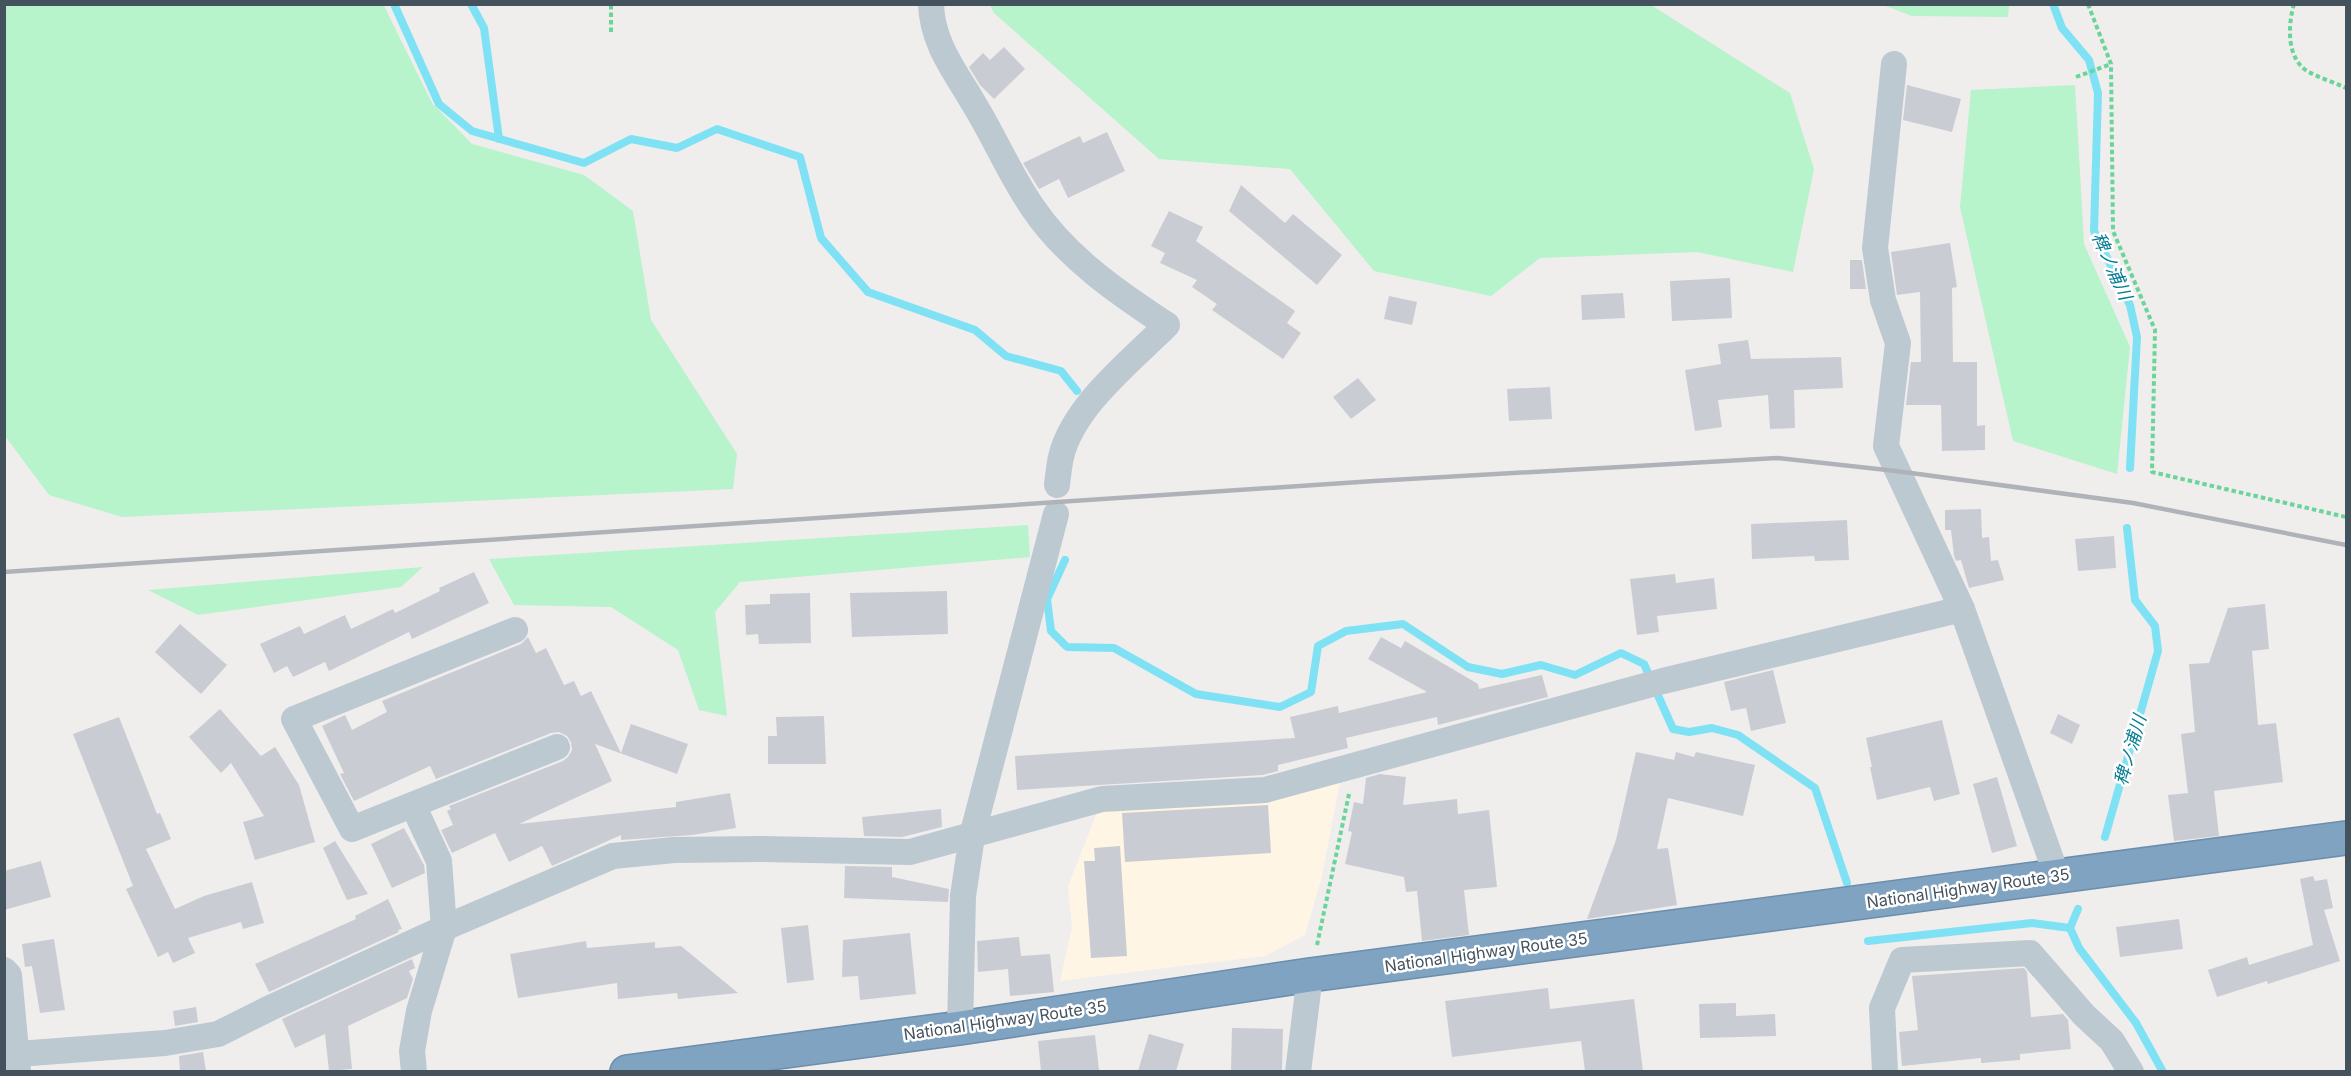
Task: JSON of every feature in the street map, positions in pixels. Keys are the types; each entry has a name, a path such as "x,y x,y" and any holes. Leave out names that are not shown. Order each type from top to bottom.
{"highway":[{"name":"National Highway Route 35","path":"627,1071 960,1028 1310,975 2346,838"}],"street":[{"path":"931,4 932,25 946,58 976,106 1007,167 1034,210 1068,250 1127,299 1167,325 1092,401 1075,425 1061,456 1057,485"},
{"path":"1894,64 1875,248 1883,300 1898,343 1886,446 1962,609 2057,876"},
{"path":"960,1028 963,896 972,836 1056,514"},
{"path":"4,970 9,975 12,1060 165,1043 218,1034 444,928 613,856 674,850 910,852 1102,799 1265,790 1663,681 1962,609"},
{"path":"515,630 294,719 352,829 557,747"},
{"path":"413,805 439,861 444,928 419,1011 412,1051 414,1071"},
{"path":"1885,1071 1882,1008 1902,960 2030,953 2084,1016 2112,1041 2122,1071"},
{"path":"1298,1071 1310,975"}],"path":[{"path":"611,4 611,32"},
{"path":"2088,4 2110,64 2113,231 2155,330 2152,472 2346,518"},
{"path":"2294,4 2290,37 2294,57 2306,70 2346,88"},
{"path":"2076,77 2110,64"},
{"path":"1310,975 1356,764"}],"shaded area":[{"path":"1341,778 1321,880 1305,935 1265,956 1060,981 1072,927 1068,886 1098,810"}],"green space":[{"path":"383,4 432,103 472,144 584,175 633,211 651,320 737,454 733,489 122,517 49,495 5,436 5,5"},
{"path":"990,5 1651,5 1790,93 1814,169 1793,272 1697,252 1540,258 1491,296 1374,271 1290,169 1159,159 994,13"},
{"path":"1883,5 2009,5 2008,17 1912,16"},
{"path":"2075,85 2084,244 2130,347 2117,474 2013,441 1960,207 1971,90"},
{"path":"1028,525 1030,557 740,582 715,612 727,716 699,710 678,650 611,607 514,605 489,559"},
{"path":"423,567 401,587 198,615 148,590"}],"building":[{"path":"1004,47 1025,69 994,99 980,85 969,67 983,53 990,60"},
{"path":"1907,85 1961,99 1952,132 1903,120"},
{"path":"1107,132 1125,171 1068,198 1059,179 1039,189 1023,163 1080,136 1083,143"},
{"path":"1241,185 1285,223 1293,214 1342,255 1317,285 1229,211"},
{"path":"1169,211 1203,227 1196,241 1295,311 1287,323 1301,333 1283,359 1212,310 1217,304 1192,287 1197,280 1160,263 1165,253 1151,246"},
{"path":"1950,243 1957,287 1952,288 1953,362 1977,362 1977,426 1985,425 1985,450 1942,451 1941,405 1906,405 1911,362 1921,362 1920,292 1897,295 1891,252"},
{"path":"1850,260 1862,260 1866,289 1850,289"},
{"path":"1730,278 1732,318 1672,321 1670,281"},
{"path":"1623,293 1625,318 1582,320 1581,295"},
{"path":"1389,296 1417,302 1412,325 1384,319"},
{"path":"1748,340 1751,359 1841,357 1843,388 1794,390 1795,428 1770,429 1768,395 1718,400 1722,427 1695,431 1685,370 1721,364 1718,344"},
{"path":"1358,378 1376,400 1351,419 1333,397"},
{"path":"1550,387 1552,419 1509,421 1507,389"},
{"path":"1981,509 1982,538 1989,537 1991,561 1998,560 2004,580 1969,588 1961,560 1956,561 1954,556 1951,530 1945,530 1945,510"},
{"path":"1847,520 1849,560 1815,561 1814,556 1752,559 1751,524"},
{"path":"2114,536 2116,568 2078,571 2075,539"},
{"path":"474,572 489,603 412,639 409,632 329,671 325,662 293,677 287,666 274,673 260,644 300,626 304,634 345,615 351,629 393,609 395,613 440,591 439,588"},
{"path":"1675,574 1676,583 1714,578 1717,609 1657,616 1659,632 1637,635 1630,579"},
{"path":"947,591 948,634 852,637 850,593"},
{"path":"810,593 811,643 759,644 758,634 746,635 745,605 770,604 770,594"},
{"path":"2265,604 2269,649 2252,651 2258,725 2276,723 2283,782 2214,791 2219,836 2174,841 2168,795 2188,793 2181,734 2195,732 2189,664 2209,663 2228,608"},
{"path":"180,624 227,665 201,694 155,652"},
{"path":"528,637 536,653 546,648 564,685 574,681 581,696 591,691 621,753 631,724 688,744 677,774 595,744 612,781 519,824 676,807 676,802 730,793 736,828 692,835 621,840 621,835 552,866 542,846 509,862 495,833 452,853 441,830 453,825 447,811 451,809 449,806 563,761 572,750 571,742 567,736 559,732 551,733 436,779 430,766 354,801 340,774 344,773 322,726 345,715 352,730 387,712 382,701 521,644"},
{"path":"1381,637 1401,648 1405,641 1478,684 1479,689 1542,675 1548,697 1438,725 1437,717 1346,738 1348,748 1278,765 1278,771 1263,775 1017,790 1015,756 1295,738 1290,717 1338,706 1339,713 1427,692 1368,659"},
{"path":"1773,670 1786,723 1751,731 1746,708 1731,711 1724,682"},
{"path":"220,709 261,756 275,747 299,785 315,842 255,860 243,822 264,816 231,763 221,773 189,737"},
{"path":"2058,714 2080,725 2072,744 2050,733"},
{"path":"824,716 826,764 768,764 768,736 777,736 776,717"},
{"path":"119,717 157,814 160,813 171,839 146,849 175,909 204,896 252,882 264,923 243,929 241,922 188,938 195,953 173,963 168,952 158,957 126,889 133,886 73,734"},
{"path":"1942,720 1960,794 1934,801 1930,787 1877,800 1866,738"},
{"path":"1636,752 1674,760 1676,752 1694,757 1696,752 1755,765 1743,816 1668,798 1657,849 1668,848 1677,905 1587,919 1616,840"},
{"path":"1380,774 1406,777 1403,805 1457,799 1458,814 1489,810 1497,887 1464,890 1469,935 1422,941 1417,891 1406,892 1404,877 1345,864 1352,832 1348,831 1354,802 1363,804 1366,778"},
{"path":"1997,777 2017,846 1992,853 1973,784"},
{"path":"1268,805 1271,853 1125,862 1122,813"},
{"path":"941,809 942,827 902,837 864,836 862,817"},
{"path":"404,828 424,865 425,873 392,888 371,844"},
{"path":"335,841 368,894 347,900 323,848"},
{"path":"1120,846 1127,956 1091,958 1084,861 1095,861 1094,848"},
{"path":"41,861 51,897 4,910 4,871"},
{"path":"845,866 892,867 892,877 949,889 948,902 844,898"},
{"path":"2313,876 2315,881 2327,879 2333,908 2324,910 2340,961 2268,984 2267,981 2217,997 2208,970 2247,957 2249,965 2313,945 2300,879"},
{"path":"388,899 402,929 398,930 399,932 269,992 255,964 356,919 355,916"},
{"path":"2179,919 2183,949 2120,957 2116,927"},
{"path":"808,925 814,980 787,983 781,928"},
{"path":"910,933 916,994 860,1000 858,976 842,977 843,940"},
{"path":"1019,937 1021,956 1050,954 1054,992 1010,996 1008,969 978,972 977,941"},
{"path":"54,939 65,1010 40,1013 32,966 25,967 22,944"},
{"path":"586,941 587,948 655,942 655,948 681,946 738,993 678,999 677,993 618,999 617,983 518,998 510,954"},
{"path":"412,959 415,968 409,971 413,979 407,998 348,1026 352,1069 329,1071 325,1034 295,1048 282,1019"},
{"path":"2024,968 2027,972 2031,1017 2063,1014 2068,1020 2071,1049 2020,1054 2020,1060 1981,1063 1981,1058 1902,1066 1899,1032 1918,1030 1912,976"},
{"path":"1548,988 1550,1009 1634,999 1643,1071 1585,1071 1581,1041 1452,1057 1445,1001"},
{"path":"1736,1003 1736,1016 1775,1014 1776,1036 1700,1038 1699,1004"},
{"path":"196,1007 198,1022 175,1026 173,1011"},
{"path":"1232,1028 1283,1029 1282,1071 1231,1071"},
{"path":"1149,1034 1184,1044 1176,1071 1138,1071"},
{"path":"1095,1035 1099,1070 1041,1071 1038,1041"},
{"path":"203,1052 206,1071 180,1071 179,1056"}],"waterway":[{"path":"394,4 439,104 472,131 584,163 631,139 677,148 717,129 800,157 821,238 868,292 975,330 1006,356 1061,371 1077,391"},
{"path":"471,4 484,28 499,139"},
{"name":"稗ノ浦川","path":"2053,4 2062,28 2089,60 2098,93 2094,231 2130,305 2137,337 2130,468"},
{"name":"稗ノ浦川","path":"2105,837 2158,651 2155,626 2135,600 2127,528"},
{"path":"1065,560 1047,599 1051,631 1067,647 1114,648 1196,694 1280,707 1311,692 1318,646 1346,631 1403,624 1468,667 1502,674 1541,665 1575,675 1621,653 1644,664 1673,729 1689,732 1712,728 1738,735 1815,788 1847,883"},
{"name":"稗ノ浦川","path":"2078,909 2070,928 2079,948 2136,1023 2163,1072"},
{"path":"1868,941 2032,923 2070,928"}],"railway":[{"path":"4,572 1374,481 1777,458 1896,471 2133,503 2346,545"}]}
